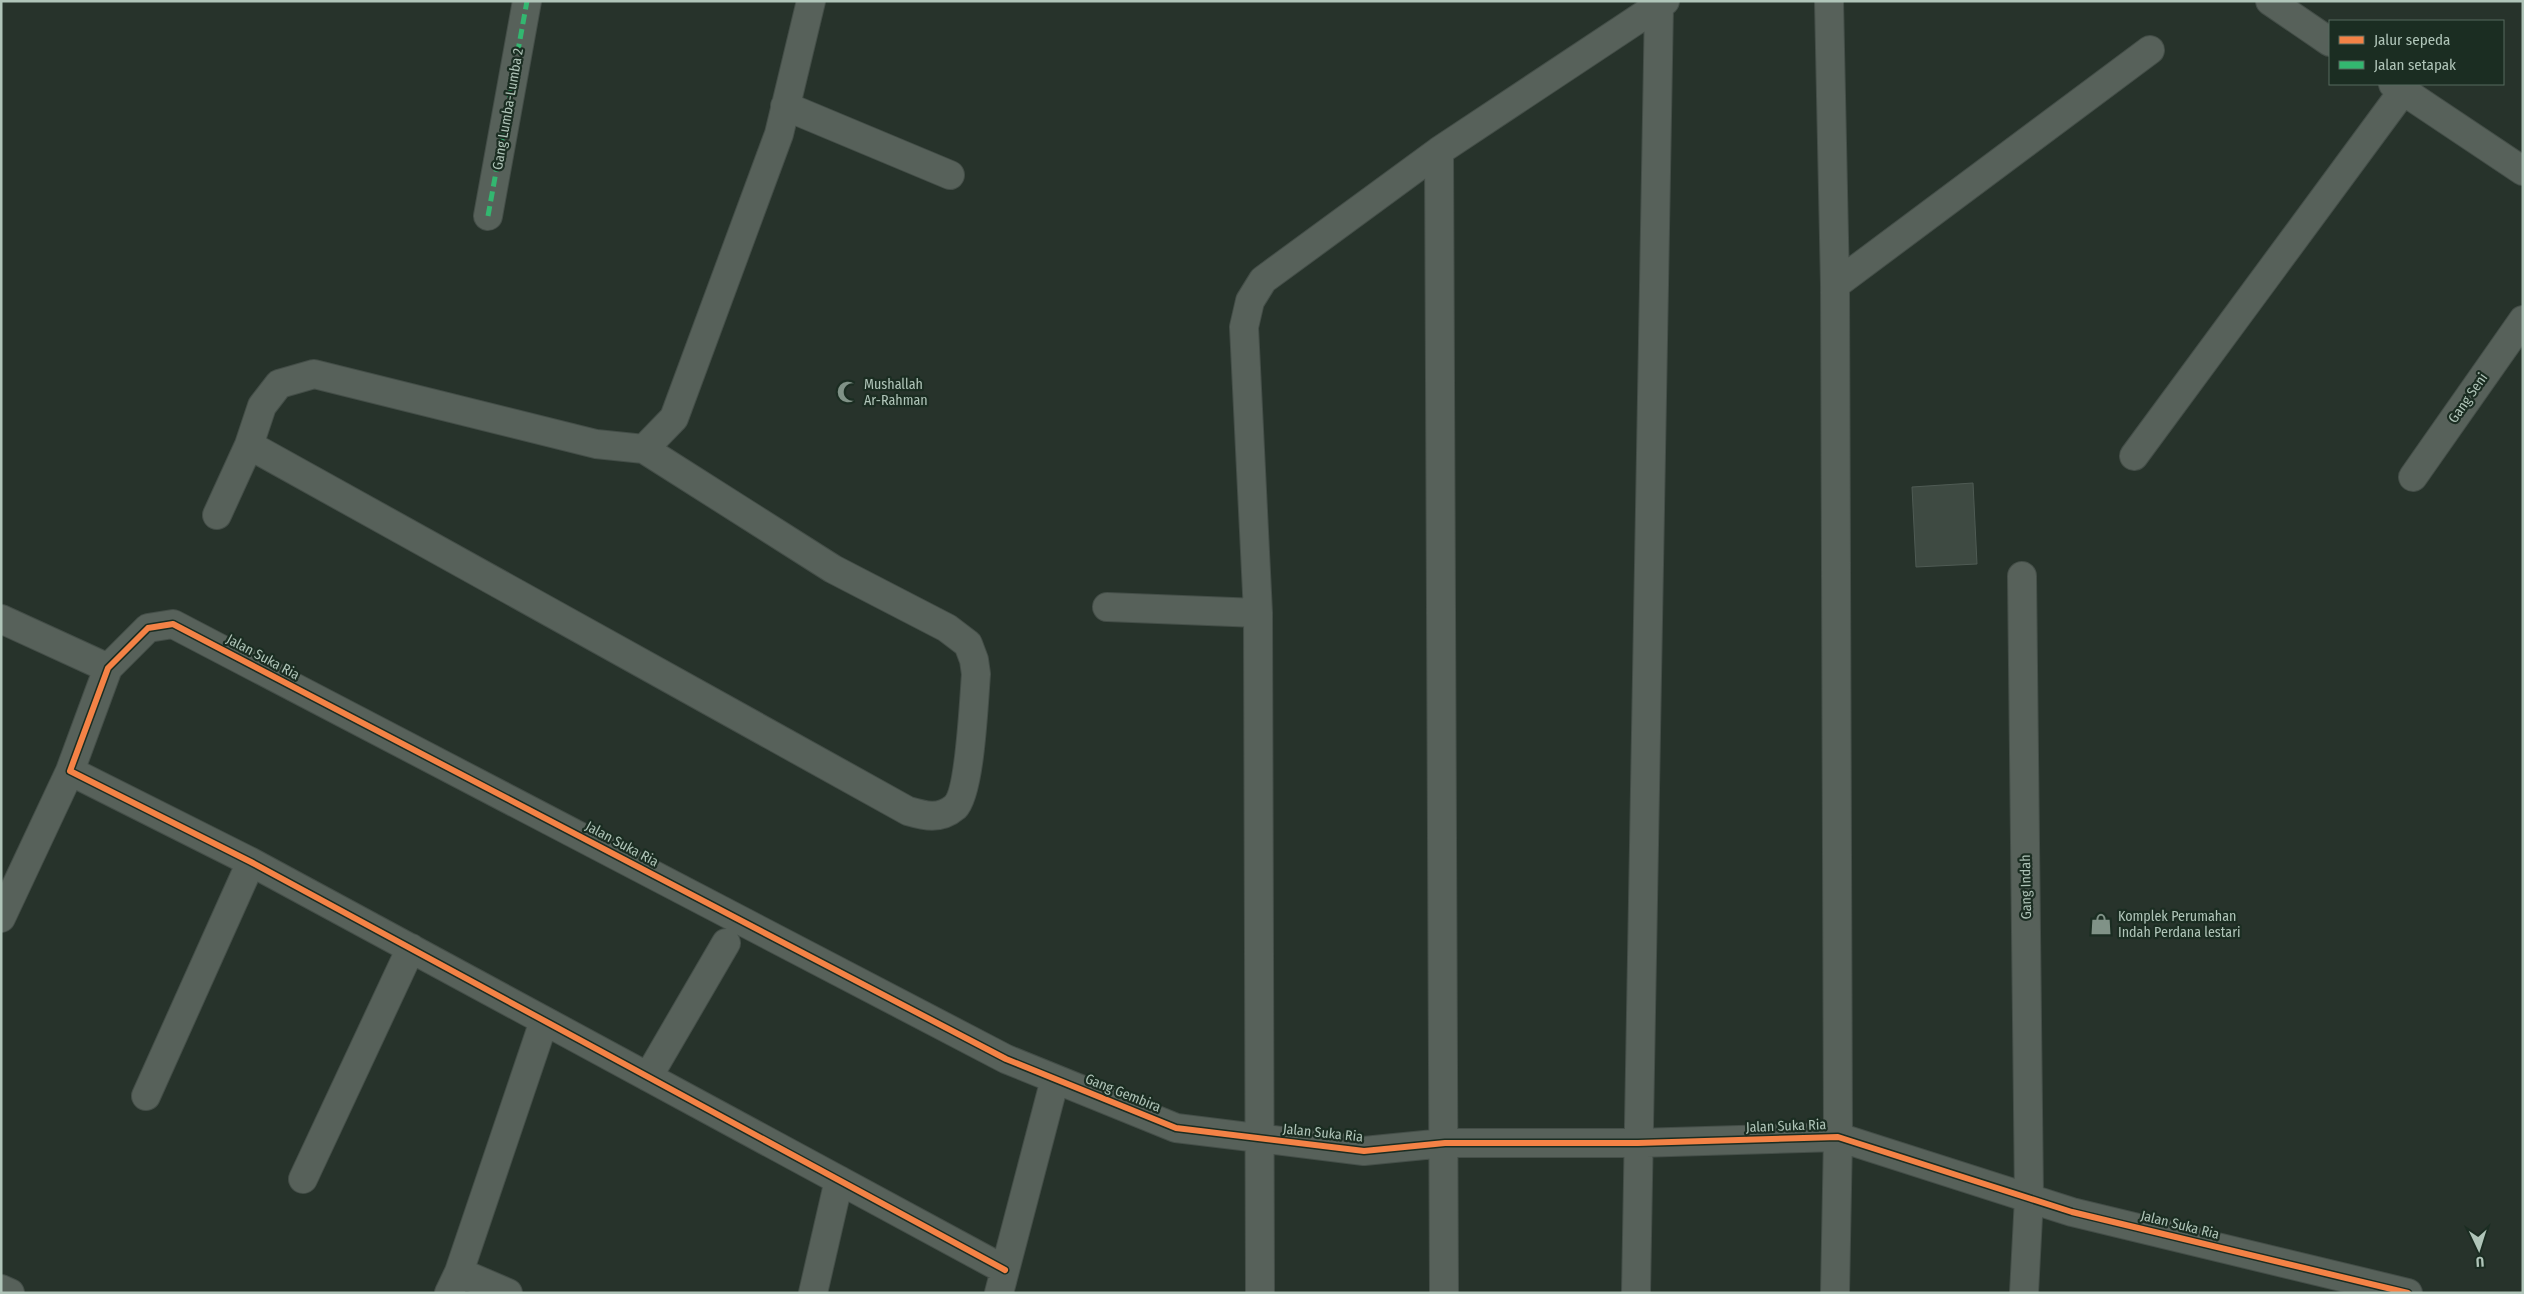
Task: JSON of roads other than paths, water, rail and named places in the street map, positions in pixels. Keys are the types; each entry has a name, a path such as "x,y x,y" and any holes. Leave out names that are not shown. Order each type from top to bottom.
{"street":[{"name":"Gang Lumba-Lumba 2","path":"488,216 527,1"},
{"path":"644,449 674,418 779,134 811,1"},
{"path":"1829,1 1835,285 1838,1137 1835,1293"},
{"path":"2270,1 2329,41"},
{"path":"1260,1293 1258,613 1244,327 1250,301 1264,280 1439,151 1662,3"},
{"path":"1636,1293 1662,3"},
{"path":"1835,285 2150,50"},
{"path":"2134,456 2398,87 2523,171"},
{"path":"785,106 950,175"},
{"path":"1439,151 1445,1143 1444,1293"},
{"name":"Gang Seni","path":"2413,477 2523,320"},
{"path":"217,515 249,445 262,406 279,384 314,374 596,444 644,449 833,569 947,628 968,644 974,660 976,674 965,785 956,806 939,816 928,817 908,811 249,445"},
{"name":"Gang Indah","path":"2022,576 2029,1198 2024,1293"},
{"path":"1108,607 1258,613"},
{"path":"1,619 108,668 70,771 1,918"},
{"name":"Jalan Suka Ria","path":"108,668 148,628 174,624 997,1055 1058,1080"},
{"path":"70,771 251,862 839,1180 1002,1282 1058,1080"},
{"path":"146,1096 251,862"},
{"path":"648,1077 726,943"},
{"path":"303,1179 411,948"},
{"path":"508,1293 454,1283 544,1021"},
{"name":"Gang Gembira","path":"1058,1080 1176,1128"},
{"name":"Jalan Suka Ria","path":"1176,1128 1364,1151 1445,1143 1638,1143 1838,1137 2072,1212 2408,1293"},
{"path":"813,1293 839,1180"},
{"path":"1,1289 10,1293"}],"place":[{"name":"Mushallah Ar-Rahman","path":"848,392"},
{"name":"Komplek Perumahan Indah Perdana lestari","path":"2101,924"}]}
